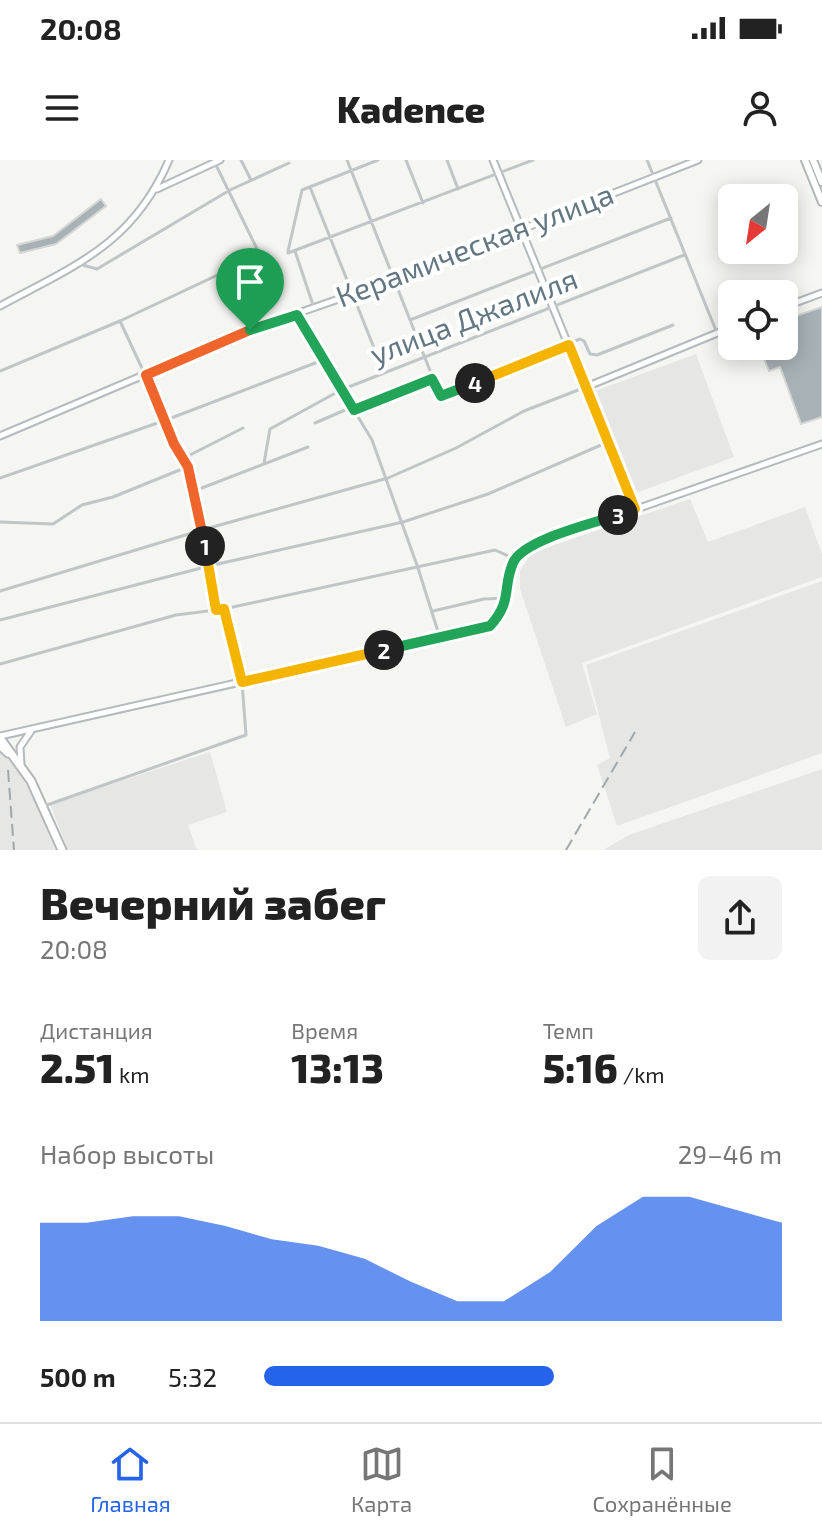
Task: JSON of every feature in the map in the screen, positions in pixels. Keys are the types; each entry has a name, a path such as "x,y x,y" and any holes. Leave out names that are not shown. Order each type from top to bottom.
{"highway":[{"path":"0,737 44,806 62,850"}],"main road":[{"path":"805,160 822,202"},
{"path":"813,160 822,182"}],"street":[{"path":"0,306 79,264 117,236 147,205 169,160"},
{"path":"241,160 251,180"},
{"path":"347,160 439,395 583,340 590,354 597,355 673,325"},
{"path":"378,160 302,190 288,253 533,160"},
{"path":"406,160 423,203"},
{"path":"447,160 458,189"},
{"path":"493,160 635,509"},
{"path":"0,591 388,478 456,448 524,411 717,333 647,160"},
{"name":"Керамическая улица","path":"0,436 250,330 393,280 698,160"},
{"path":"0,371 120,321 260,255 218,161 157,189"},
{"path":"79,264 97,269 230,190 289,163"},
{"path":"310,187 384,373"},
{"path":"409,320 671,218"},
{"path":"295,251 314,308"},
{"name":"улица Джалиля","path":"264,463 270,429 341,390 684,255"},
{"path":"798,302 822,293"},
{"path":"297,315 372,440 388,478 440,638"},
{"path":"120,321 188,467 216,610"},
{"path":"0,478 166,420 323,360"},
{"path":"315,423 432,379"},
{"path":"184,458 243,428"},
{"path":"0,620 209,566 403,522 488,494 608,442"},
{"path":"0,737 490,626 500,615 507,598 515,559 528,547 822,444"},
{"path":"194,491 308,447"},
{"path":"0,522 53,524 82,505 113,497 188,467"},
{"path":"0,664 162,619 224,609 495,550 515,559"},
{"path":"431,611 484,599 507,598"},
{"path":"44,806 246,735 242,682 224,609"},
{"path":"21,766 20,747 33,729"},
{"path":"0,747 21,766"}],"shaded area":[{"path":"696,354 734,457 633,494 595,391"},
{"path":"690,499 708,542 805,507 822,554 822,577 582,663 597,714 566,727 520,589 520,571 531,553"},
{"path":"822,581 822,753 617,826 597,765 610,758 586,665"},
{"path":"0,751 16,768 35,800 55,850 0,850"},
{"path":"210,752 227,812 188,825 197,850 68,850 50,804"},
{"path":"822,769 822,850 603,850 629,835"}],"building":[{"path":"101,199 106,206 56,244 20,253 17,245 53,236"},
{"path":"822,307 822,417 801,424 780,367 769,371 765,360 798,360 798,315"}],"railway":[{"path":"566,850 635,732"},
{"path":"8,770 14,850"}],"route":[{"path":"297,315 354,410 432,379 442,396 569,345 635,509 528,547 513,563 507,601 490,626 242,682 224,609 216,610 188,467 174,444 146,375 250,330 297,315"}]}
